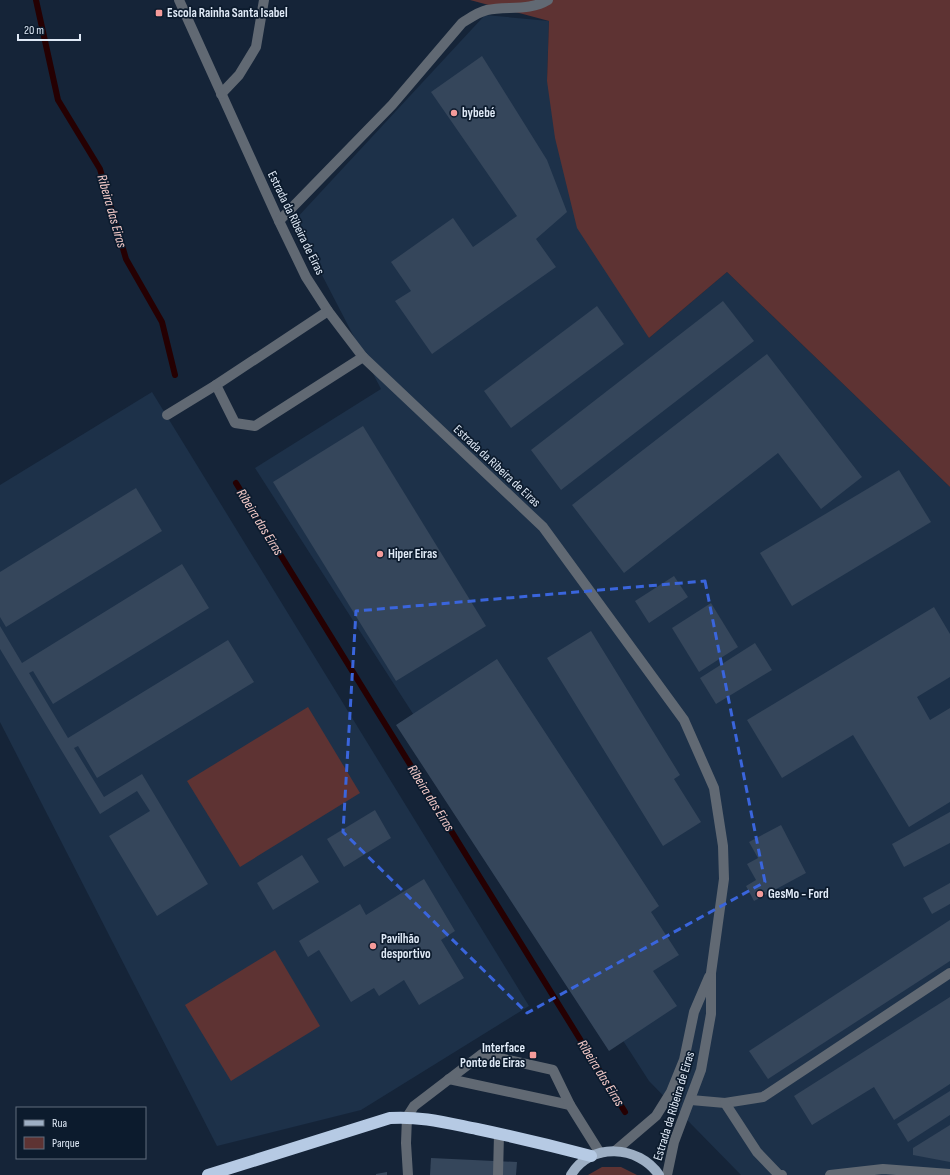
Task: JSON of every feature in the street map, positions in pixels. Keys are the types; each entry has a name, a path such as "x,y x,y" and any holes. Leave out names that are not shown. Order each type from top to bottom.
{"highway":[{"path":"208,1175 390,1118 408,1117 432,1120 595,1155"}],"main road":[{"path":"571,1175 575,1169 595,1155 615,1151 636,1155 653,1166 659,1175"}],"street":[{"name":"Estrada da Ribeira de Eiras","path":"179,0 279,221 306,277 328,311 363,357 543,527 684,720 714,788 723,846 724,879 711,973 711,1014 701,1070 674,1142 667,1175"},
{"path":"221,94 239,75 256,47 264,0"},
{"path":"279,221 392,105 462,23 474,15 486,10 532,7 548,0"},
{"path":"166,415 216,385 328,311"},
{"path":"216,385 235,423 255,426 363,357"},
{"name":"Estrada da Ribeira de Eiras","path":"615,1151 656,1116 671,1092 684,1060 694,1012 711,973"},
{"path":"690,1100 725,1103 763,1097 950,973"},
{"path":"408,1175 406,1143 408,1117 414,1106 482,1054 553,1070 595,1155"},
{"path":"448,1079 570,1105"},
{"path":"725,1103 757,1152 778,1175 782,1175"},
{"path":"498,1175 500,1134"},
{"path":"830,1175 883,1169 950,1174"}],"highlighted area":[{"path":"705,581 765,882 527,1013 343,832 356,611"}],"shaded area":[{"path":"485,15 549,21 547,81 649,338 727,272 950,487 950,1175 741,1175 649,1081 255,468 381,389 294,221"},
{"path":"152,392 529,1006 361,1110 217,1146 0,722 0,485"}],"green space":[{"path":"470,0 950,0 950,487 727,272 649,338 577,228 555,138 547,81 549,21"},
{"path":"308,707 360,793 240,867 187,781"},
{"path":"275,950 320,1026 231,1081 185,1005"},
{"path":"602,1167 621,1167 637,1175 588,1175"}],"building":[{"path":"482,56 547,160 567,212 536,239 556,267 432,354 395,301 411,291 391,262 453,218 473,247 517,216 431,92"},
{"path":"723,301 754,341 561,490 531,450"},
{"path":"597,306 624,344 511,428 484,391"},
{"path":"767,354 862,477 821,509 778,453 624,573 572,505"},
{"name":"Hiper Eiras","path":"363,426 486,626 396,681 273,482"},
{"path":"899,470 931,522 792,606 760,553"},
{"path":"136,488 162,531 6,627 0,617 0,572"},
{"path":"182,564 209,608 53,704 33,671 29,673 68,738 228,640 254,682 97,778 78,746 74,748 104,797 142,774 208,884 157,916 109,836 150,811 137,791 100,814 0,649 0,626 22,663"},
{"path":"674,576 688,597 649,623 635,601"},
{"path":"711,603 738,647 699,672 672,628"},
{"path":"934,607 950,634 950,677 917,697 930,720 950,708 950,802 909,827 853,735 782,778 747,720"},
{"path":"591,631 680,775 674,779 701,822 663,846 547,658"},
{"path":"755,643 772,670 716,704 700,678"},
{"path":"497,659 659,906 651,912 679,955 653,971 677,1006 609,1051 396,725"},
{"path":"375,810 391,838 344,867 327,839"},
{"path":"950,812 950,843 904,867 892,844"},
{"path":"781,825 806,873 754,901 746,886 756,880 747,864 758,858 749,842"},
{"path":"302,855 319,882 273,910 257,883"},
{"name":"Pavilhão desportivo","path":"424,879 455,931 441,940 464,978 419,1005 404,980 379,996 374,988 351,1002 319,950 308,957 299,941 360,904 366,915"},
{"path":"950,883 950,904 932,914 923,898"},
{"path":"950,920 950,961 768,1079 749,1051"},
{"path":"950,997 950,1084 894,1120 874,1087 812,1125 794,1096"},
{"path":"950,1091 950,1115 908,1142 897,1124"},
{"path":"950,1125 950,1162 913,1155 913,1148"},
{"path":"431,1158 517,1162 516,1175 430,1175"},
{"path":"387,1172 387,1175 376,1175 376,1174"}],"waterway":[{"name":"Ribeira das Eiras","path":"36,0 58,100 100,169 126,259 162,322 175,375"},
{"name":"Ribeira das Eiras","path":"236,483 625,1112"}],"place":[{"name":"Escola Rainha Santa Isabel","path":"159,13"},
{"name":"bybebé","path":"454,113"},
{"name":"Hiper Eiras","path":"380,554"},
{"name":"GesMo - Ford","path":"760,894"},
{"name":"Pavilhão desportivo","path":"373,946"},
{"name":"Interface Ponte de Eiras","path":"533,1055"}]}
